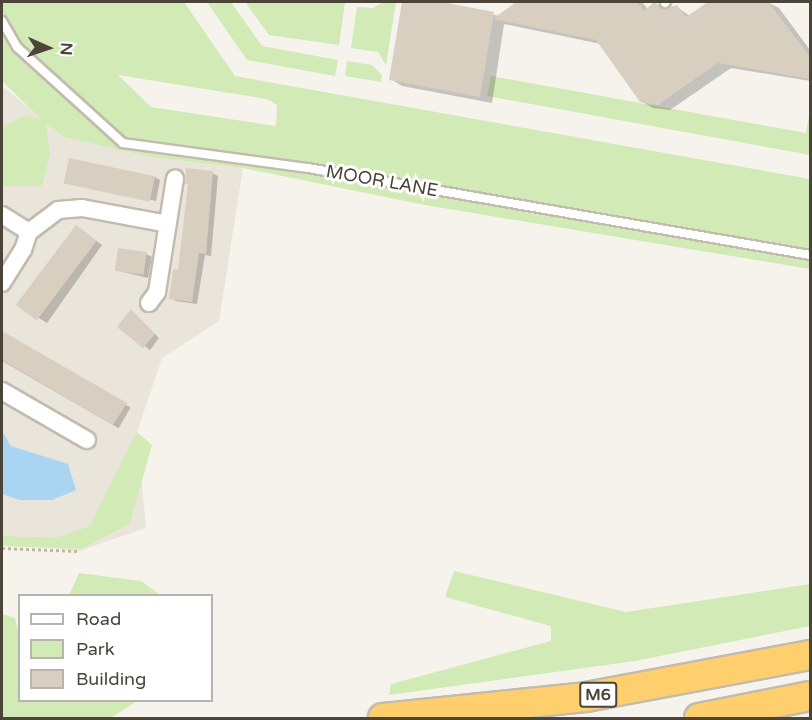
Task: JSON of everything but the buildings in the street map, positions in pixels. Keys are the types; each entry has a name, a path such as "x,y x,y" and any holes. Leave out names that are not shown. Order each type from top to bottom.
{"highway":[{"name":"M6","path":"383,718 586,697 810,655"},
{"path":"699,718 810,696"}],"street":[{"path":"149,303 157,292 175,178"},
{"path":"2,283 22,250 29,232 58,210 82,208 168,224"},
{"path":"2,215 29,232"},
{"path":"2,391 87,440"}],"lane":[{"name":"MOOR LANE","path":"2,21 17,47 123,144 308,168 810,255"}],"path":[{"path":"2,548 79,551"}],"shaded area":[{"path":"2,86 64,137 150,157 243,168 219,321 162,358 137,432 146,528 79,551 2,541"}],"green space":[{"path":"2,2 184,2 235,76 810,179 810,269 425,205 243,168 150,157 64,137 45,122 50,153 42,186 2,186 2,127 24,116 41,119 2,81","holes":["118,75 267,99 277,105 276,126 151,107"]},
{"path":"207,2 231,2 262,46 338,60 335,76 247,60"},
{"path":"245,2 345,2 339,45 269,35"},
{"path":"383,2 396,2 386,65 378,52 351,48 357,7 373,8"},
{"path":"347,61 372,65 382,75 381,82 345,76"},
{"path":"491,76 806,133 810,110 810,155 487,96"},
{"path":"137,432 152,445 130,523 82,549 2,546 2,536 55,538 90,526"},
{"path":"454,571 626,612 810,584 810,626 635,661 389,695 391,684 551,641 551,626 445,597"},
{"path":"79,573 141,581 159,594 69,594"},
{"path":"2,614 15,618 18,628 18,702 135,702 111,718 2,718"}],"water":[{"path":"2,431 11,446 68,464 76,490 52,500 20,500 2,494"}]}
